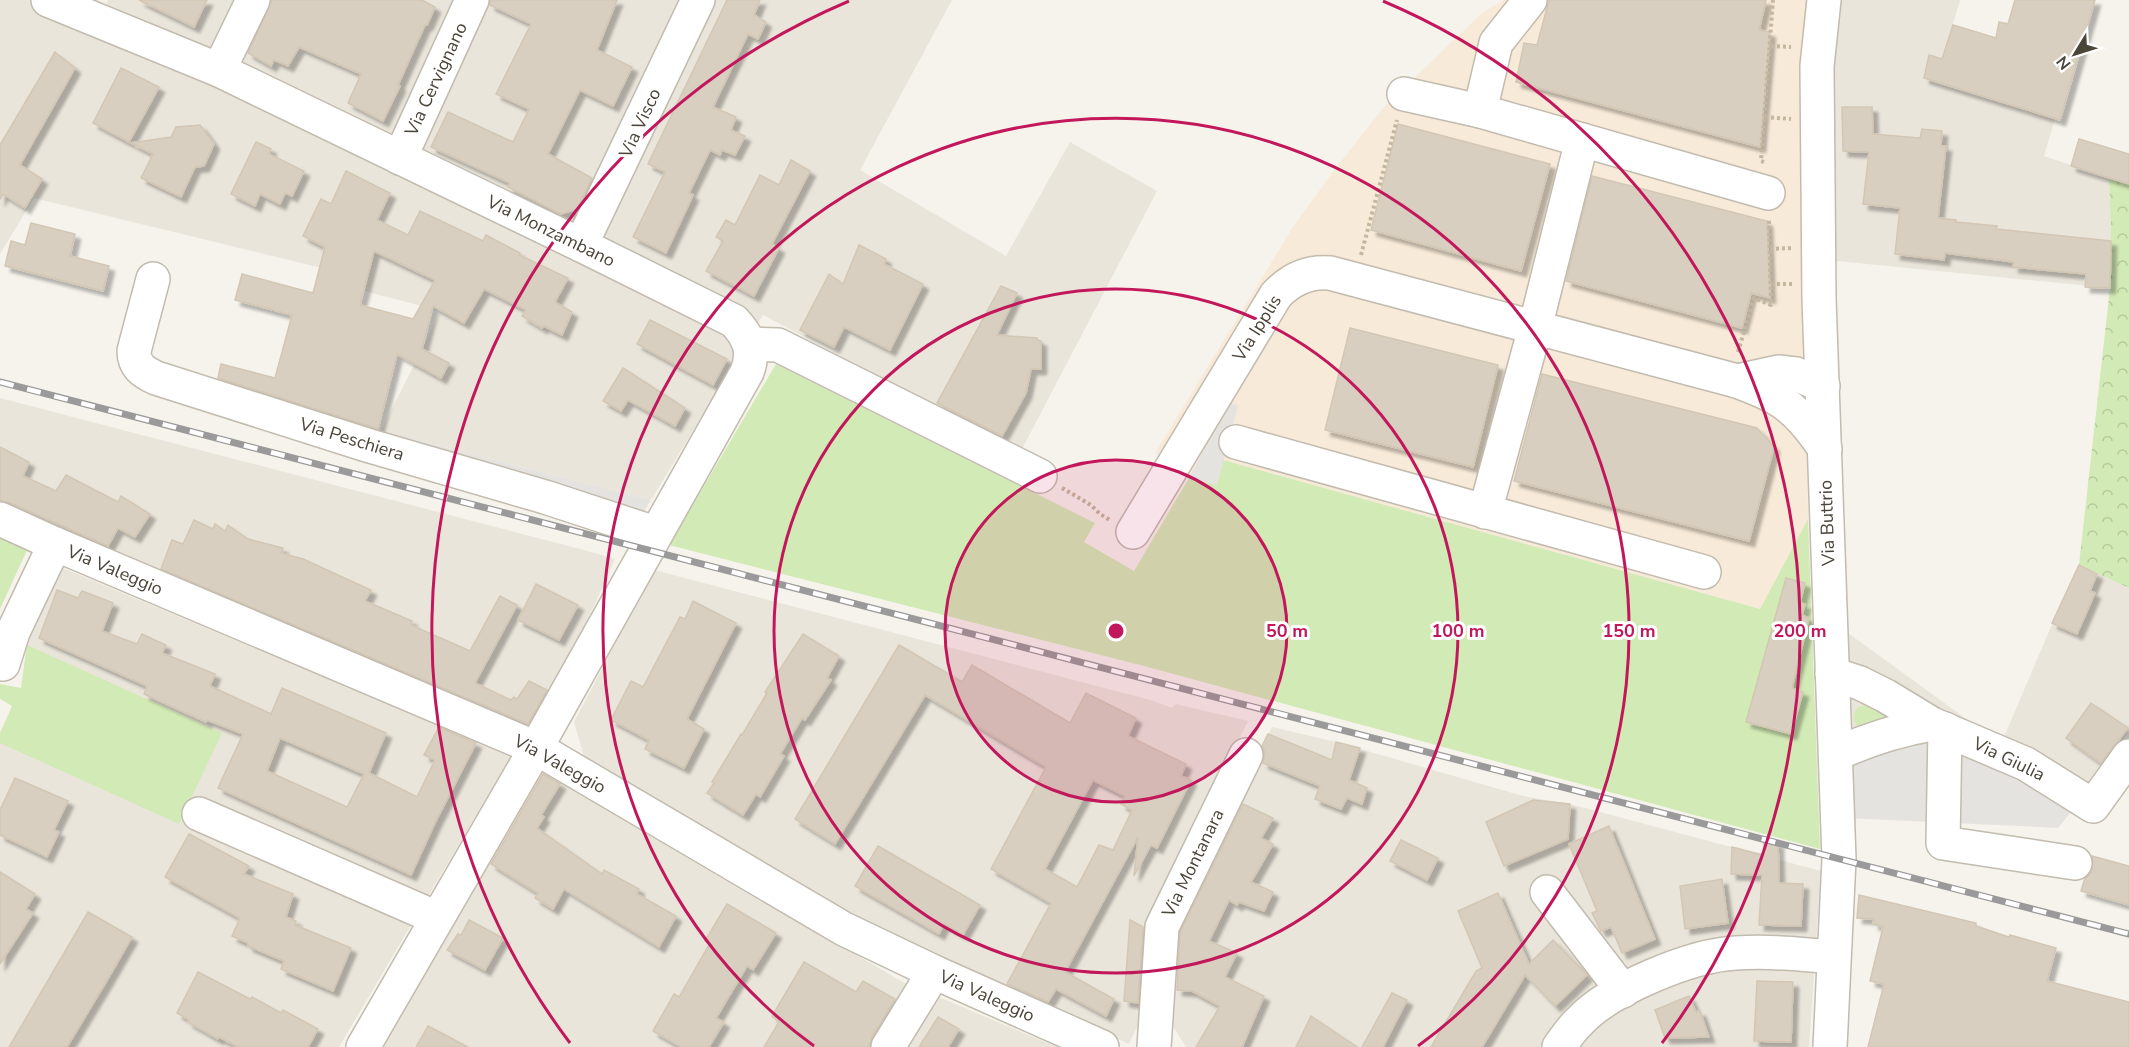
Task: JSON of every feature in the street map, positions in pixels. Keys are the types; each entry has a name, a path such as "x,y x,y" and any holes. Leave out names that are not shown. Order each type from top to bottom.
{"street":[{"name":"Via Monzambano","path":"48,0 219,70 581,245 734,321 751,344"},
{"path":"219,70 254,0"},
{"name":"Via Cervignano","path":"400,158 472,0"},
{"name":"Via Visco","path":"581,245 698,0"},
{"path":"1480,111 1496,43 1530,0"},
{"name":"Via Buttrio","path":"1824,0 1817,66 1820,328 1839,860 1830,1047"},
{"path":"1404,94 1480,111 1768,193"},
{"path":"1485,512 1535,328 1582,140"},
{"name":"Via Ipplis","path":"1133,532 1271,303 1293,280 1317,272 1330,273 1737,381 1777,385 1796,374 1823,386"},
{"name":"Via Peschiera","path":"153,279 134,351 135,362 143,372 370,446 545,497 655,533"},
{"name":"Via Ipplis","path":"1777,385 1805,352 1820,328"},
{"path":"363,1047 536,748 747,372 752,359 751,344 778,345 1040,476"},
{"path":"1777,385 1793,410 1825,449"},
{"path":"1236,442 1704,572"},
{"name":"Via Valeggio","path":"0,519 536,748 844,929 1102,1047"},
{"path":"3,664 13,632 55,544"},
{"name":"Via Giulia","path":"1832,674 1860,683 1938,727 2026,764 2093,806 2129,756"},
{"path":"1836,754 1879,736 1907,728 1938,727 1943,843 2075,863"},
{"name":"Via Montanara","path":"1154,1047 1162,927 1246,755"},
{"path":"199,814 437,918"},
{"path":"1547,892 1623,992"},
{"path":"1559,1047 1579,1021 1600,1004 1662,972 1701,959 1735,953 1780,953 1833,957"},
{"path":"888,1047 934,972"}],"path":[{"path":"1771,46 1799,48"},
{"path":"1368,229 1404,94"},
{"path":"1765,117 1796,120"},
{"path":"1770,249 1797,248"},
{"path":"1771,284 1798,284"},
{"path":"1040,476 1091,505 1100,514"}],"shaded area":[{"path":"0,0 97,0 106,4 108,0 952,0 860,170 1006,256 1070,142 1157,191 1021,451 763,315 651,500 381,431 441,311 364,291 367,279 34,198 0,254"},
{"path":"1504,0 1808,0 1803,258 1808,519 1760,609 1223,460 1217,485 1189,478 1155,453 1293,227 1335,169 1383,108 1481,14"},
{"path":"1840,0 1960,0 1936,83 2055,119 2044,156 2109,178 2110,288 1827,260 1830,57"},
{"path":"0,398 615,559 550,703 531,739 104,552 0,502"},
{"path":"1229,403 1238,406 1217,485 1189,478"},
{"path":"381,431 651,500 640,518 378,439"},
{"path":"2079,565 2129,588 2129,730 2106,770 2071,812 1994,762 1844,771 1836,626 2001,744"},
{"path":"58,566 511,756 339,1047 0,1047 0,733 21,689 27,645"},
{"path":"654,570 1154,701 1172,708 1176,704 1248,721 1156,909 1148,1004 1129,1044 855,917 585,760 574,722"},
{"path":"1272,727 1336,742 1523,796 1570,804 1821,871 1809,1047 1186,1047 1172,1025 1169,932"},
{"path":"1933,740 1994,762 2071,812 2058,828 1845,818 1844,771 1867,759"},
{"path":"538,768 901,981 1057,1047 378,1047"}],"green space":[{"path":"2109,178 2129,184 2129,588 2079,565 2110,288"},
{"path":"776,364 1095,523 1084,542 1134,571 1189,478 1217,485 1223,460 1760,609 1808,519 1820,849 1144,666 669,545"},
{"path":"0,536 28,548 0,609"},
{"path":"27,645 222,733 179,824 0,743 0,733 12,706 0,699 0,684 21,688"},
{"path":"1866,705 1886,716 1887,720 1862,729 1859,727 1854,719 1854,713 1858,707"}],"building":[{"path":"139,0 207,0 194,27"},
{"path":"272,0 422,0 435,7 383,121 348,103 361,74 299,47 288,66 274,60 271,66 248,53"},
{"path":"490,0 617,0 597,50 632,67 613,106 580,90 548,154 592,178 577,209 561,214 508,187 510,183 431,147 448,112 513,142 529,109 496,94 531,24 490,5"},
{"path":"727,0 760,0 754,15 766,22 758,39 748,34 713,107 736,117 731,130 745,136 735,155 722,150 720,155 710,150 689,193 693,195 666,253 633,237 665,172 648,164"},
{"path":"1549,0 1766,0 1759,30 1770,32 1760,147 1516,82 1524,43 1537,45"},
{"path":"2015,0 2095,0 2060,120 1924,78 1929,55 1942,59 1953,25 1996,38 1999,22 2008,24"},
{"path":"55,52 75,68 20,165 42,179 25,208 3,194 0,199 0,145"},
{"path":"121,68 159,87 129,142 93,123"},
{"path":"1842,107 1872,107 1873,134 1920,138 1922,129 1942,131 1941,146 1946,146 1938,218 1997,226 1996,229 2111,241 2110,288 2085,287 2086,274 2013,267 2014,262 1945,253 1944,260 1895,254 1900,208 1863,204 1869,152 1843,151"},
{"path":"1398,124 1550,164 1521,271 1371,230"},
{"path":"200,125 214,144 204,166 195,167 181,197 141,178 153,154 131,143 171,137 176,127"},
{"path":"2079,139 2129,154 2129,184 2071,166"},
{"path":"256,142 271,149 269,154 304,171 292,196 285,193 280,204 260,194 255,206 231,194"},
{"path":"791,160 810,171 772,244 779,248 754,296 706,271 723,241 716,237 726,220 735,225 760,175 779,185"},
{"path":"346,171 390,193 377,220 408,235 420,211 483,241 486,235 520,253 519,255 568,278 555,302 572,312 562,335 544,326 542,328 522,316 526,310 484,289 464,323 433,306 422,349 449,363 441,378 397,354 378,429 218,378 221,364 275,378 292,315 235,300 242,274 313,293 325,247 303,236 321,199 331,204","holes":["374,251 435,280 413,319 360,305"]},
{"path":"1592,176 1767,221 1770,298 1751,293 1742,328 1566,281"},
{"path":"31,223 75,234 70,256 109,266 103,291 5,266 11,241 25,245"},
{"path":"859,245 886,259 884,264 923,284 890,350 844,327 834,347 800,330 829,274 843,284"},
{"path":"1001,286 1017,293 997,335 1037,338 1041,341 1041,369 1031,369 1026,393 1002,436 937,403"},
{"path":"650,320 727,359 713,385 637,344"},
{"path":"1350,328 1498,365 1473,467 1325,430"},
{"path":"623,368 685,408 675,426 628,400 621,411 603,401"},
{"path":"1542,374 1757,428 1774,447 1749,541 1514,481"},
{"path":"0,447 29,462 23,476 56,491 66,475 118,502 121,496 150,514 135,537 118,528 108,546 8,502 0,501"},
{"path":"194,520 213,529 215,524 225,531 228,525 248,539 283,548 281,553 303,559 371,590 365,601 412,621 411,625 470,651 500,596 517,605 475,683 511,700 514,697 517,699 529,681 547,690 528,724 161,569 172,540 183,544"},
{"path":"2079,565 2097,574 2090,591 2095,593 2077,634 2052,623"},
{"path":"1786,578 1805,583 1800,603 1805,604 1802,615 1809,618 1792,688 1803,692 1791,734 1746,722"},
{"path":"536,584 578,605 559,640 518,620"},
{"path":"57,590 78,598 82,591 113,603 102,631 137,644 142,634 166,645 162,653 215,674 210,686 271,714 282,688 386,733 369,773 417,797 435,760 424,755 439,727 476,743 411,875 218,788 243,734 207,720 206,722 144,694 147,686 39,638","holes":["280,738 364,774 347,807 267,771"]},
{"path":"693,601 736,623 687,719 704,729 684,768 645,749 649,740 611,720 631,681 643,687 680,617 685,619"},
{"path":"803,634 839,656 827,678 831,680 805,720 802,718 780,754 784,756 760,797 756,794 743,815 707,793 767,693 765,692"},
{"path":"899,645 962,682 972,665 1070,723 1086,693 1136,718 1128,736 1186,764 1181,776 1191,780 1157,848 1151,845 1134,876 1138,837 1065,972 1114,999 1106,1016 1056,989 1048,1002 1007,984 1051,903 991,869 1046,767 925,695 835,844 795,819","holes":["1093,780 1125,796 1121,804 1132,810 1113,850 1099,845 1077,887 1045,869"]},
{"path":"2091,703 2128,728 2101,763 2066,738"},
{"path":"1268,734 1332,760 1336,742 1360,748 1349,780 1367,788 1362,804 1347,798 1341,809 1315,799 1320,786 1263,763 1265,754 1262,746"},
{"path":"543,774 560,784 541,815 544,817 537,828 602,874 604,870 639,889 637,894 676,916 659,947 564,889 553,909 535,898 538,893 491,864"},
{"path":"15,778 68,801 54,830 59,832 47,857 0,835 0,810"},
{"path":"1533,800 1570,804 1568,839 1504,866 1486,822"},
{"path":"1243,804 1273,818 1261,838 1273,844 1251,882 1273,892 1264,911 1239,902 1237,905 1229,900 1209,941 1237,953 1225,977 1264,996 1242,1047 1196,1047 1220,1006 1192,991 1177,990 1180,932"},
{"path":"1609,826 1655,939 1622,953 1611,927 1601,931 1592,913 1597,911 1569,844"},
{"path":"189,834 249,866 244,874 293,894 286,917 296,921 295,925 351,948 333,991 281,969 284,961 248,946 248,943 232,936 240,918 165,877"},
{"path":"1401,840 1438,858 1427,880 1390,861"},
{"path":"1764,841 1778,842 1779,883 1803,884 1801,926 1759,925 1762,875 1731,874 1732,847 1763,855"},
{"path":"878,846 980,905 963,935 944,924 939,934 855,886"},
{"path":"2092,856 2129,866 2129,905 2081,891 2085,878 2090,874 2093,866"},
{"path":"0,872 35,894 26,909 33,913 0,964"},
{"path":"1722,879 1728,923 1685,929 1680,886"},
{"path":"1498,893 1529,964 1553,940 1587,975 1555,1006 1525,975 1482,1047 1431,1047 1476,971 1482,968 1458,911"},
{"path":"1859,895 1976,923 1976,926 2009,937 2010,935 2056,948 2047,981 2129,1002 2129,1047 1868,1047 1884,984 1870,981 1883,927 1873,924 1874,919 1857,918"},
{"path":"727,904 776,933 753,970 747,966 716,1018 724,1022 709,1047 681,1047 653,1031 674,994 679,997 710,943 705,941"},
{"path":"88,912 132,937 106,982 67,1047 9,1047"},
{"path":"469,920 503,938 485,970 447,950 458,934 461,935"},
{"path":"1130,920 1143,927 1138,1003 1124,1001"},
{"path":"804,962 856,992 863,981 895,999 872,1037 869,1047 764,1047 779,1022 772,1016"},
{"path":"198,972 281,1013 283,1010 318,1029 308,1047 238,1047 188,1022 189,1020 177,1013"},
{"path":"1757,981 1793,982 1791,1042 1754,1041"},
{"path":"1392,993 1407,1000 1383,1047 1362,1047"},
{"path":"1689,996 1696,1012 1700,1011 1709,1037 1665,1038 1655,1010"},
{"path":"1311,1016 1357,1047 1296,1047"},
{"path":"938,1017 959,1029 948,1047 919,1047"},
{"path":"428,1026 468,1047 416,1047"}],"railway":[{"path":"0,382 2129,934"}]}
